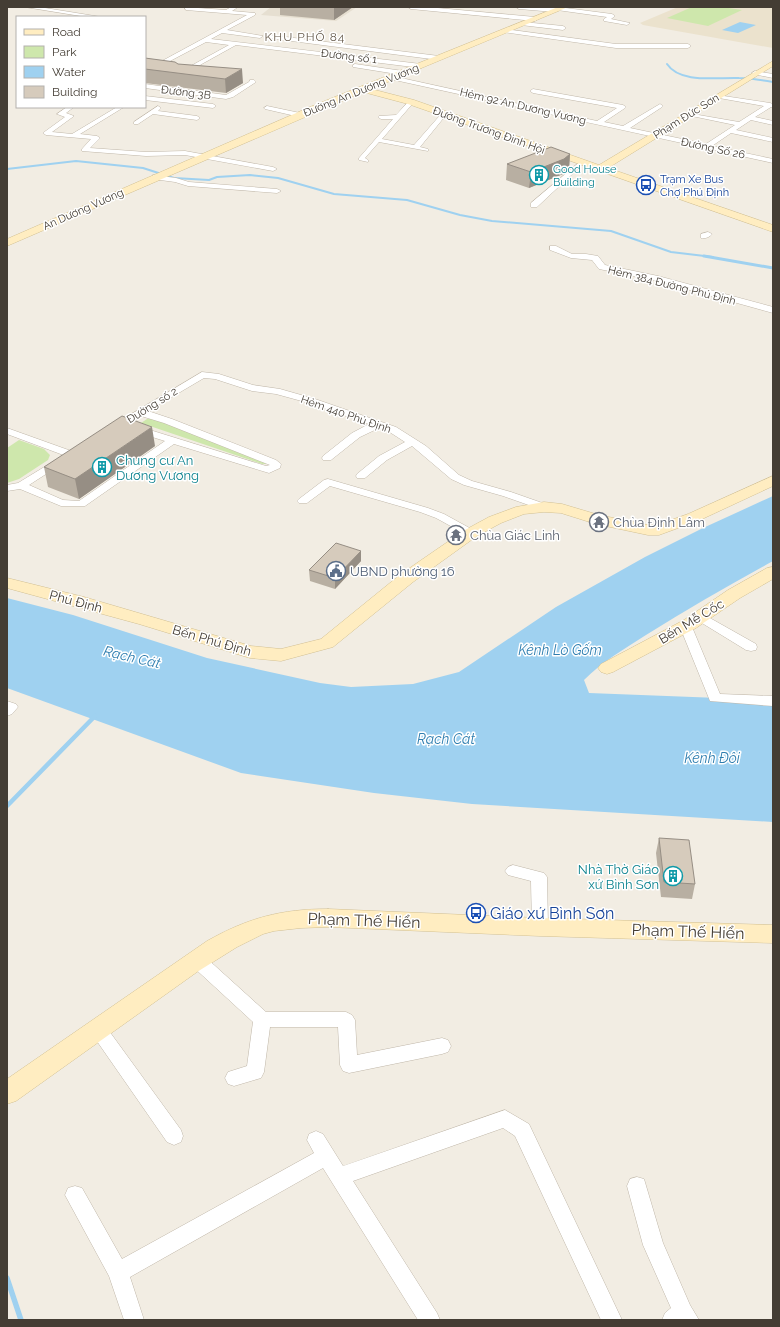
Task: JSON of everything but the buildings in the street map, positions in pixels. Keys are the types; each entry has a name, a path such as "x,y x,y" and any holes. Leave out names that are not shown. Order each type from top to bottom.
{"street":[{"path":"28,7 91,16"},
{"path":"148,69 253,14 186,8 188,7"},
{"path":"227,12 235,7"},
{"path":"411,7 544,15"},
{"path":"519,7 559,9 612,16 619,15"},
{"path":"70,13 81,9"},
{"path":"424,16 434,9"},
{"path":"458,9 535,19"},
{"path":"449,19 458,9"},
{"name":"Đường An Dương Vương","path":"158,177 300,115 559,9"},
{"path":"612,16 606,20 627,23"},
{"path":"523,24 563,28"},
{"path":"222,31 260,36"},
{"path":"505,31 616,46 688,46"},
{"path":"493,36 577,47"},
{"path":"270,37 439,58"},
{"name":"Đường số 1","path":"205,40 421,66"},
{"path":"181,73 234,44"},
{"path":"294,58 304,51"},
{"name":"Phạm Đức Sơn","path":"599,169 773,63"},
{"path":"349,65 403,73"},
{"path":"148,69 166,71"},
{"path":"174,74 181,73 197,75"},
{"path":"750,77 773,76"},
{"name":"Hẻm 92 An Dương Vương","path":"392,78 654,136"},
{"path":"146,92 168,80"},
{"name":"Đường 3B","path":"146,86 226,97 231,96 253,82 244,80"},
{"name":"Đường Trương Đình Hội","path":"363,90 411,102 581,164 773,229"},
{"path":"533,91 623,107 598,123"},
{"path":"719,96 771,105"},
{"path":"146,98 213,106"},
{"path":"136,123 170,101"},
{"path":"364,160 378,140 411,102"},
{"path":"278,103 265,109 300,115"},
{"path":"706,147 739,124 771,105"},
{"path":"623,129 660,106"},
{"path":"69,108 60,114 100,120"},
{"path":"73,136 119,108"},
{"path":"152,112 197,118"},
{"path":"415,148 444,114"},
{"path":"688,114 739,124"},
{"path":"78,117 46,133 97,138 84,150 146,154 185,153 273,170"},
{"path":"145,117 181,123"},
{"path":"381,117 398,117"},
{"path":"749,118 773,123"},
{"path":"730,131 773,140"},
{"name":"Đường Số 26","path":"654,136 773,161"},
{"path":"378,140 426,150"},
{"path":"118,152 124,143"},
{"path":"534,205 581,164"},
{"path":"158,177 190,184 277,191"},
{"name":"An Dương Vương","path":"7,243 158,177"},
{"name":"Hẻm 384 Đường Phú Định","path":"553,248 571,256 586,256 595,258 602,267 655,278 773,310"},
{"name":"Đường số 2","path":"108,432 202,375"},
{"name":"Hẻm 440 Phú Định","path":"202,375 216,376 252,388 278,391 392,429 412,442 455,477 468,483 507,494 544,508"},
{"path":"120,424 269,470 276,466 276,464 272,462 168,421 140,412"},
{"path":"327,458 356,434 378,424"},
{"path":"7,431 73,452 21,486 7,488"},
{"path":"21,486 61,503 81,504 173,440"},
{"path":"361,476 383,458 412,442"},
{"name":"Bến Phú Định","path":"145,620 250,652 281,655 327,643 407,578 471,533 495,520 521,510 544,508 562,509 596,519 648,530 659,530 694,517 773,480"},
{"path":"303,501 328,482 424,510 440,516 471,533"},
{"name":"Bến Mễ Cốc","path":"607,668 686,626 734,594 773,572"},
{"name":"Phú Định","path":"7,583 145,620"},
{"path":"701,617 752,647"},
{"path":"686,626 715,698 773,701"},
{"path":"7,706 11,707 7,711"},
{"path":"513,871 539,877 540,927"},
{"name":"Phạm Thế Hiển","path":"7,1093 197,960 230,939 258,927 281,920 306,918 773,934"},
{"path":"197,960 262,1019 346,1020 349,1066 442,1046"},
{"path":"234,1078 255,1072 262,1019"},
{"path":"98,1029 174,1136"},
{"path":"340,1176 505,1119 522,1130 612,1320"},
{"path":"316,1140 430,1320"},
{"path":"118,1272 327,1156"},
{"path":"638,1186 653,1245 681,1317"},
{"path":"75,1195 118,1272 134,1320"}],"shaded area":[{"path":"271,7 357,7 336,21 261,15"},
{"path":"678,7 773,7 773,48 643,25 640,23"}],"green space":[{"path":"692,7 722,7 742,10 708,26 667,18"},
{"path":"154,418 269,464 262,464 141,423 147,419"},
{"path":"19,440 44,449 50,455 48,460 19,479 7,483 7,448"}],"water":[{"path":"740,22 756,25 738,33 722,30"},
{"path":"773,496 773,561 693,606 646,635 621,651 584,680 589,693 773,700 773,822 472,804 374,793 241,773 7,688 7,598 73,615 207,658 320,683 351,687 413,684 459,672 556,607 645,557 703,528"}],"waterway":[{"path":"667,64 673,70 690,77 748,78 773,82"},
{"path":"7,169 76,161 143,168 174,178 209,180 217,177 250,175 278,178 334,194 407,200 460,215 492,221 611,231 671,252 713,257"},
{"path":"704,256 773,268"},
{"path":"7,806 95,716"},
{"path":"7,1278 21,1320"}],"place":[{"name":"Good House Building","path":"539,175"},
{"name":"Trạm Xe Bus Chợ Phú Định","path":"646,185"},
{"name":"Chung cư An Dương Vương","path":"102,467"},
{"name":"Chùa Định Lâm","path":"599,522"},
{"name":"Chùa Giác Linh","path":"456,535"},
{"name":"UBND phường 16","path":"336,571"},
{"name":"Nhà Thờ Giáo xứ Bình Sơn","path":"673,876"},
{"name":"Giáo xứ Bình Sơn","path":"476,913"}],"district":[{"name":"KHU PHỐ 84","path":"305,37"}],"water label":[{"name":"Kênh Lò Gốm","path":"560,650"},
{"name":"Rạch Cát","path":"132,657"},
{"name":"Rạch Cát","path":"446,739"},
{"name":"Kênh Đôi","path":"712,758"}]}
